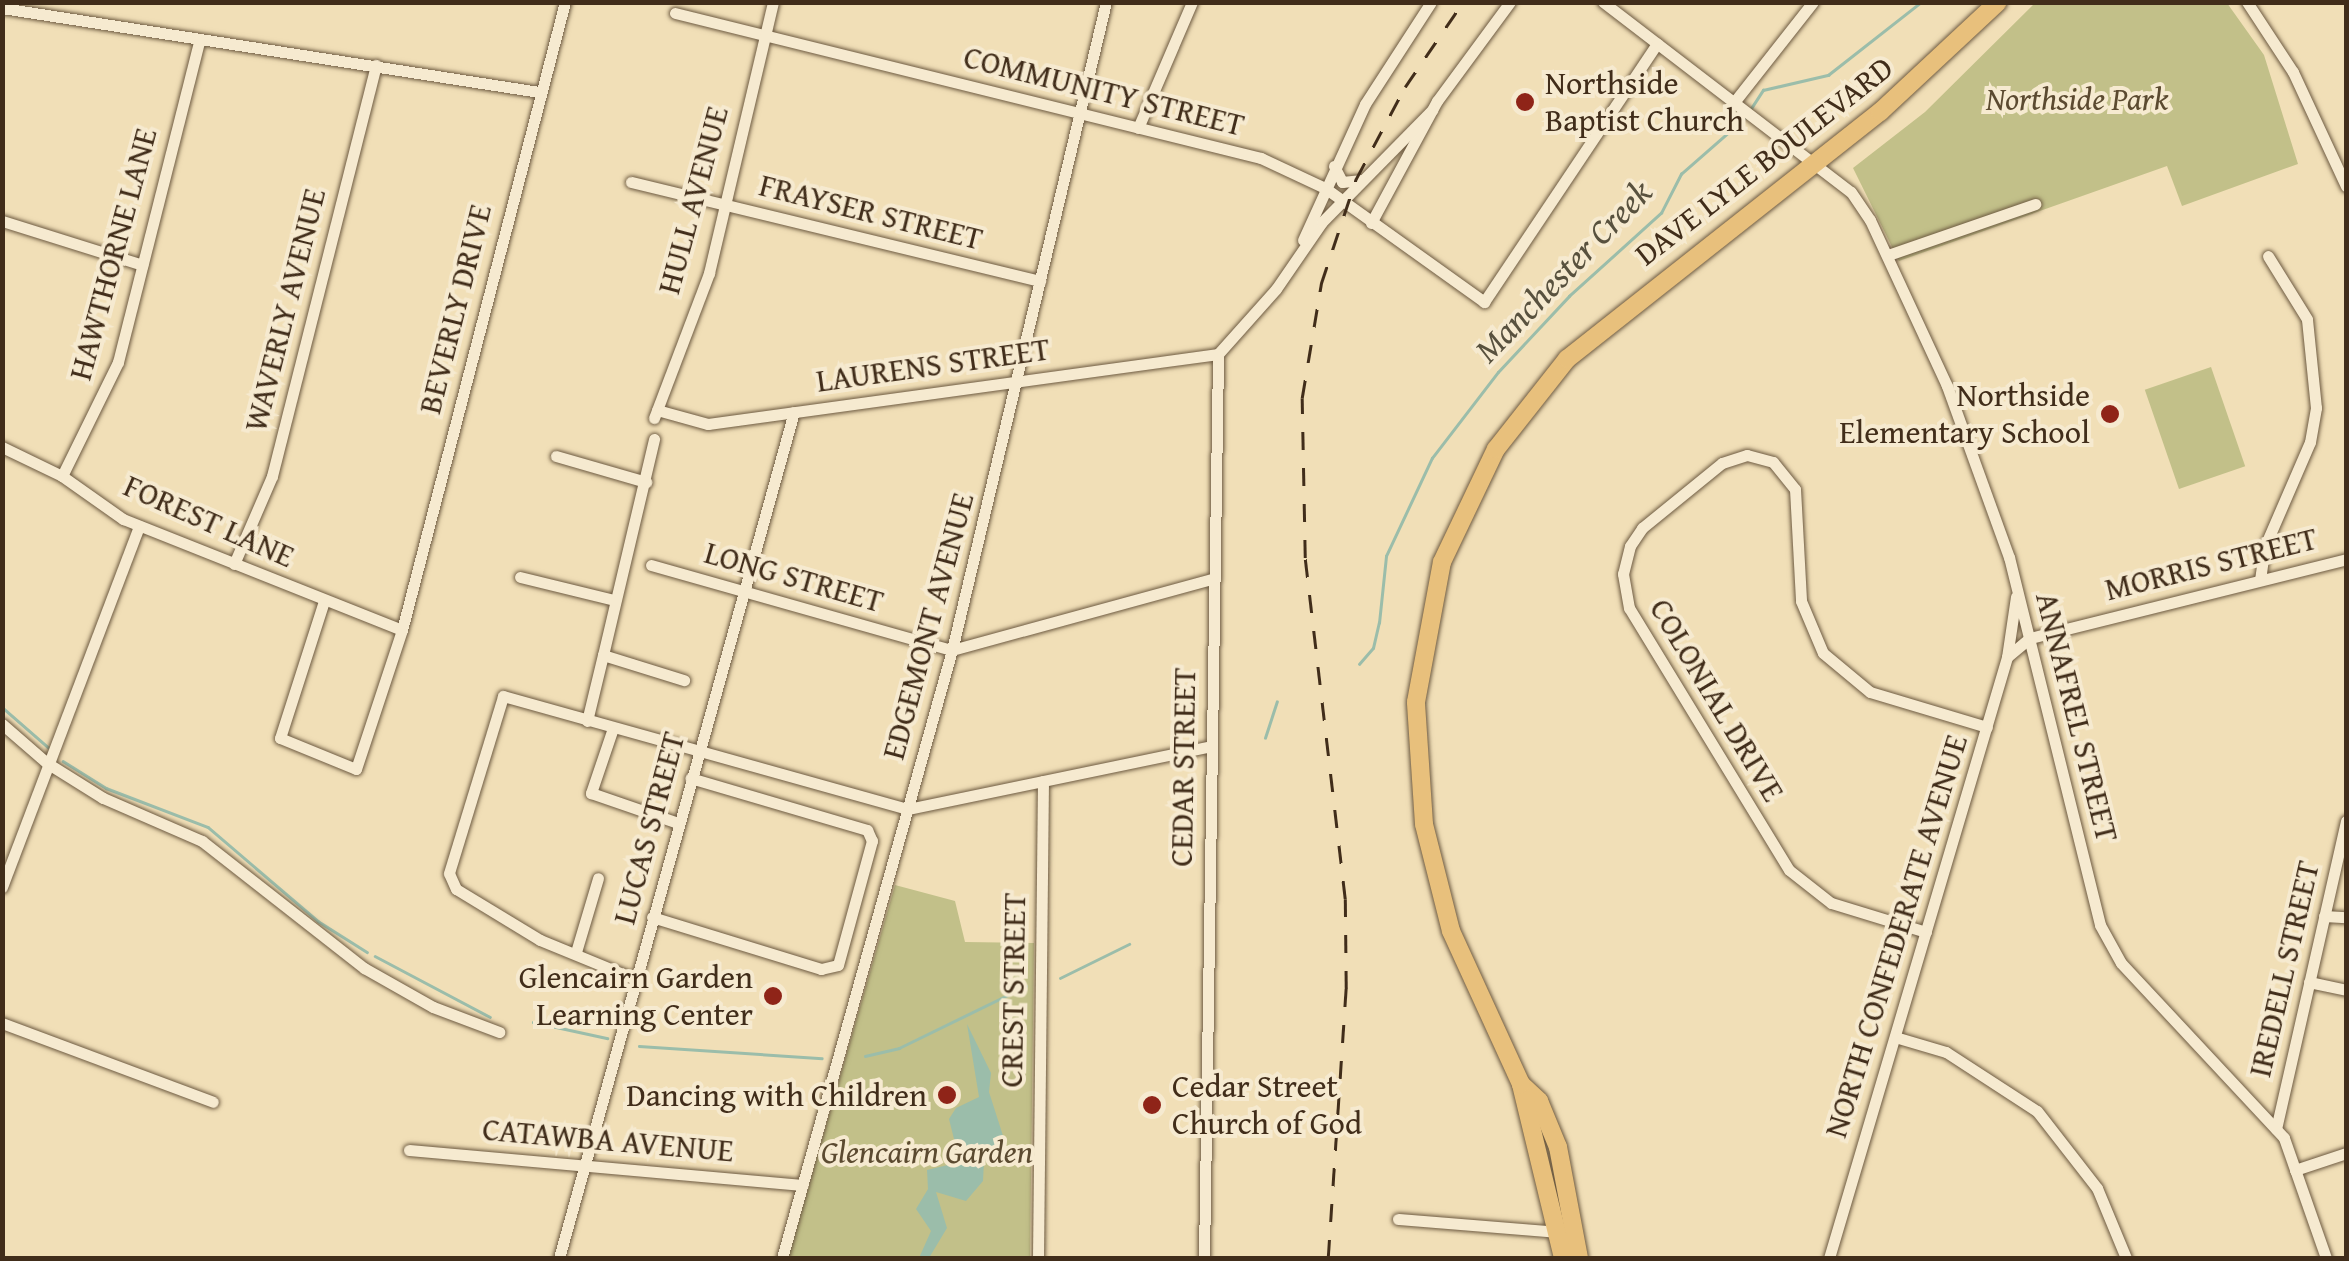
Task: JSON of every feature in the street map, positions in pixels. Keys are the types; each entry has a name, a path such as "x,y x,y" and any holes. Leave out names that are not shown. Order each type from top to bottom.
{"main road":[{"name":"DAVE LYLE BOULEVARD","path":"1563,1258 1566,1232 1558,1146 1539,1102 1520,1084 1451,932 1424,824 1416,702 1442,562 1496,449 1567,359 1927,71 1998,2"},
{"name":"DAVE LYLE BOULEVARD","path":"1566,1232 1579,1258"}],"street":[{"name":"BEVERLY DRIVE","path":"324,601 280,738 356,769 402,630 564,2"},
{"name":"HULL AVENUE","path":"655,414 709,272 773,2"},
{"name":"EDGEMONT AVENUE","path":"782,1258 952,650 1020,380 1106,2"},
{"path":"1138,128 1192,2"},
{"path":"1298,255 1334,166 1382,74 1431,2"},
{"path":"1371,222 1432,110 1510,2"},
{"name":"ANNAFREL STREET","path":"1603,2 1851,192 1888,255 1960,418 2017,588 2100,925 2121,963 2276,1129 2326,1258"},
{"path":"1745,108 1813,2"},
{"path":"2246,2 2293,72 2346,186"},
{"path":"2,8 539,92"},
{"name":"COMMUNITY STREET","path":"675,13 1261,158 1325,188 1484,302 1656,44"},
{"name":"HAWTHORNE LANE","path":"62,476 118,362 200,39"},
{"name":"WAVERLY AVENUE","path":"234,564 272,476 376,65"},
{"path":"1218,354 1270,296 1322,222 1432,110"},
{"path":"1334,166 1342,182 1362,182"},
{"name":"FRAYSER STREET","path":"630,182 1040,281"},
{"path":"1325,188 1362,182"},
{"path":"1322,222 1330,202 1325,188"},
{"path":"1888,255 2035,204"},
{"path":"2,221 142,265"},
{"path":"2260,580 2265,546 2310,442 2316,408 2306,318 2268,256"},
{"name":"LAURENS STREET","path":"655,414 708,424 1218,354"},
{"name":"CEDAR STREET","path":"1204,1258 1218,354"},
{"name":"LUCAS STREET","path":"559,1258 794,412"},
{"path":"587,721 654,439"},
{"name":"FOREST LANE","path":"2,447 62,476 139,526 402,630"},
{"name":"COLONIAL DRIVE","path":"1926,932 1831,902 1789,870 1629,608 1623,574 1630,546 1642,528 1722,463 1747,455 1773,462 1795,489 1801,601 1823,653 1870,692 1987,727"},
{"path":"556,456 646,482"},
{"path":"2,887 139,526"},
{"name":"MORRIS STREET","path":"2030,638 2346,558"},
{"name":"LONG STREET","path":"651,565 952,650"},
{"path":"520,577 614,600"},
{"path":"952,650 1212,578"},
{"name":"NORTH CONFEDERATE AVENUE","path":"1829,1258 2007,658 2017,588"},
{"path":"2007,658 2030,638"},
{"path":"603,655 684,680"},
{"path":"635,979 472,902 449,872 503,696 908,809 1211,746"},
{"path":"2,724 47,763 103,798 202,841 364,968 465,1022 499,1032"},
{"path":"608,727 591,792 678,823"},
{"path":"652,918 822,969 838,965 872,841 867,830 690,778"},
{"name":"CREST STREET","path":"1038,1258 1043,781"},
{"name":"IREDELL STREET","path":"2276,1129 2346,821"},
{"path":"576,952 598,878"},
{"path":"2324,916 2346,917"},
{"path":"2309,982 2346,990"},
{"path":"2,1023 213,1102"},
{"path":"1895,1036 1946,1052 2037,1111 2097,1188 2126,1258"},
{"name":"CATAWBA AVENUE","path":"410,1150 802,1186"},
{"path":"2295,1170 2346,1153"},
{"path":"1398,1219 1566,1232"}],"green space":[{"name":"Northside Park","path":"2036,2 2227,3 2264,55 2298,164 2182,206 2167,166 1899,261 1853,168 1925,112"},
{"path":"2211,367 2245,466 2179,489 2145,390"},
{"name":"Glencairn Garden","path":"895,885 955,901 965,942 1034,943 1030,1258 788,1258"}],"shaded area":[{"path":"967,1024 991,1073 989,1092 1005,1142 984,1161 983,1181 966,1201 936,1192 947,1228 929,1258 919,1258 931,1231 916,1209 928,1189 927,1170 977,1158 954,1139 949,1119 956,1108 979,1097"}],"waterway":[{"name":"Manchester Creek","path":"1750,110 1763,90 1828,75 1921,2"},
{"name":"Manchester Creek","path":"1359,664 1373,648 1386,556 1432,458 1498,372 1569,296 1661,213 1681,174 1746,117"},
{"path":"1265,738 1277,702"},
{"path":"2,707 48,747"},
{"path":"63,761 106,788 208,827 318,921 367,952"},
{"path":"1060,978 1129,944"},
{"path":"375,956 490,1017"},
{"path":"865,1056 899,1048 1026,986"},
{"path":"533,1022 607,1038"},
{"path":"639,1046 822,1058"}],"railway":[{"path":"1328,1258 1346,989 1345,899 1305,558 1302,398 1321,284 1356,179 1405,87 1463,2"}],"place":[{"name":"Northside Baptist Church","path":"1525,102"},
{"name":"Northside Elementary School","path":"2110,414"},
{"name":"Glencairn Garden Learning Center","path":"773,996"},
{"name":"Dancing with Children","path":"947,1095"},
{"name":"Cedar Street Church of God","path":"1152,1105"}]}
